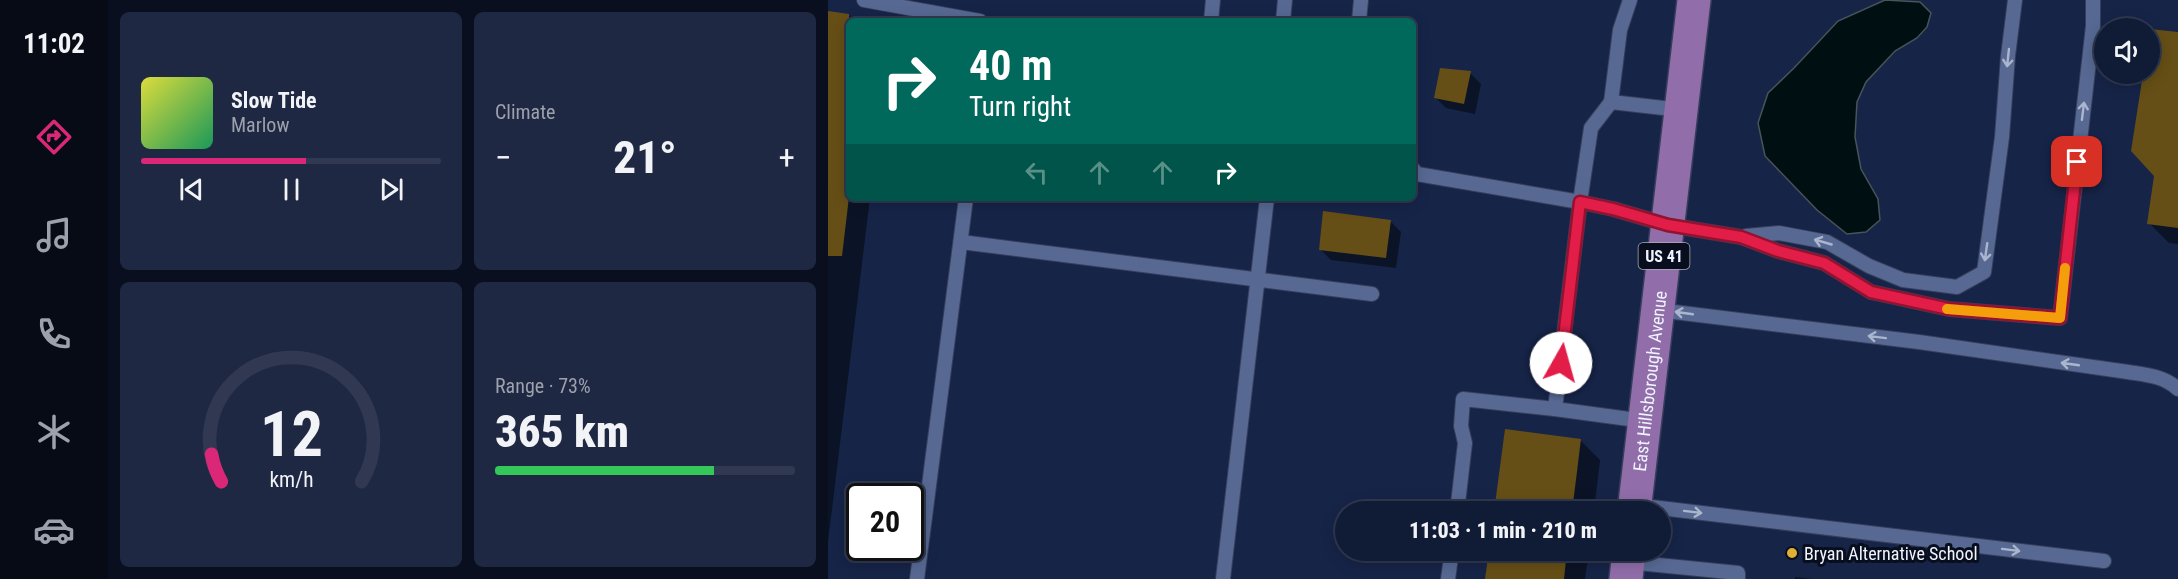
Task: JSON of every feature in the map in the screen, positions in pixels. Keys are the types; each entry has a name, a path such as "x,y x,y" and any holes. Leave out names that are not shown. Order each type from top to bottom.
{"main road":[{"name":"East Hillsborough Avenue","path":"1635,501 1694,0"}],"lane":[{"path":"864,0 963,18"},
{"path":"1211,18 1213,0"},
{"path":"1283,18 1285,0"},
{"path":"1359,18 1361,0"},
{"path":"1555,409 1591,128 1611,102 1620,30 1630,0"},
{"path":"1741,237 1779,233 1827,242 1869,266 1903,280 1958,287 1984,272 2015,0"},
{"path":"1416,174 1580,202 1668,225 1741,237 1778,251 1824,263 1871,292 1949,309 2060,318 2093,26 2093,0"},
{"path":"1611,102 1681,110"},
{"path":"917,579 966,201"},
{"path":"1223,579 1267,201"},
{"path":"961,242 1372,294"},
{"path":"1658,310 1919,342 2128,372 2162,378 2178,389"},
{"path":"1458,501 1465,443 1461,426 1463,399 1644,421"},
{"path":"1671,512 2104,561"},
{"path":"1448,579 1450,561"},
{"path":"1628,564 1738,573 1738,579"}],"shaded area":[{"path":"1885,0 1920,2 1931,13 1927,27 1917,38 1895,51 1866,82 1857,102 1855,137 1861,169 1878,199 1880,220 1866,232 1847,234 1817,210 1765,156 1758,123 1768,93 1838,21"}],"building":[{"path":"828,11 849,14 849,18 846,18 846,201 849,201 842,256 828,256"},
{"path":"2160,30 2178,32 2178,228 2147,224 2154,176 2131,151 2141,84 2160,84"},
{"path":"1440,68 1471,71 1464,104 1434,98"},
{"path":"1323,211 1391,220 1386,258 1319,250"},
{"path":"1505,429 1581,439 1573,501 1495,501"},
{"path":"1487,561 1566,561 1564,579 1485,579"}],"slow traffic":[{"path":"1947,309 2060,318 2065,268"}],"place":[{"name":"Bryan Alternative School","path":"1792,553"}],"route":[{"path":"1561,363 1580,202 1668,225 1741,237 1778,251 1824,263 1871,292 1949,309 2060,318 2077,162"}]}
